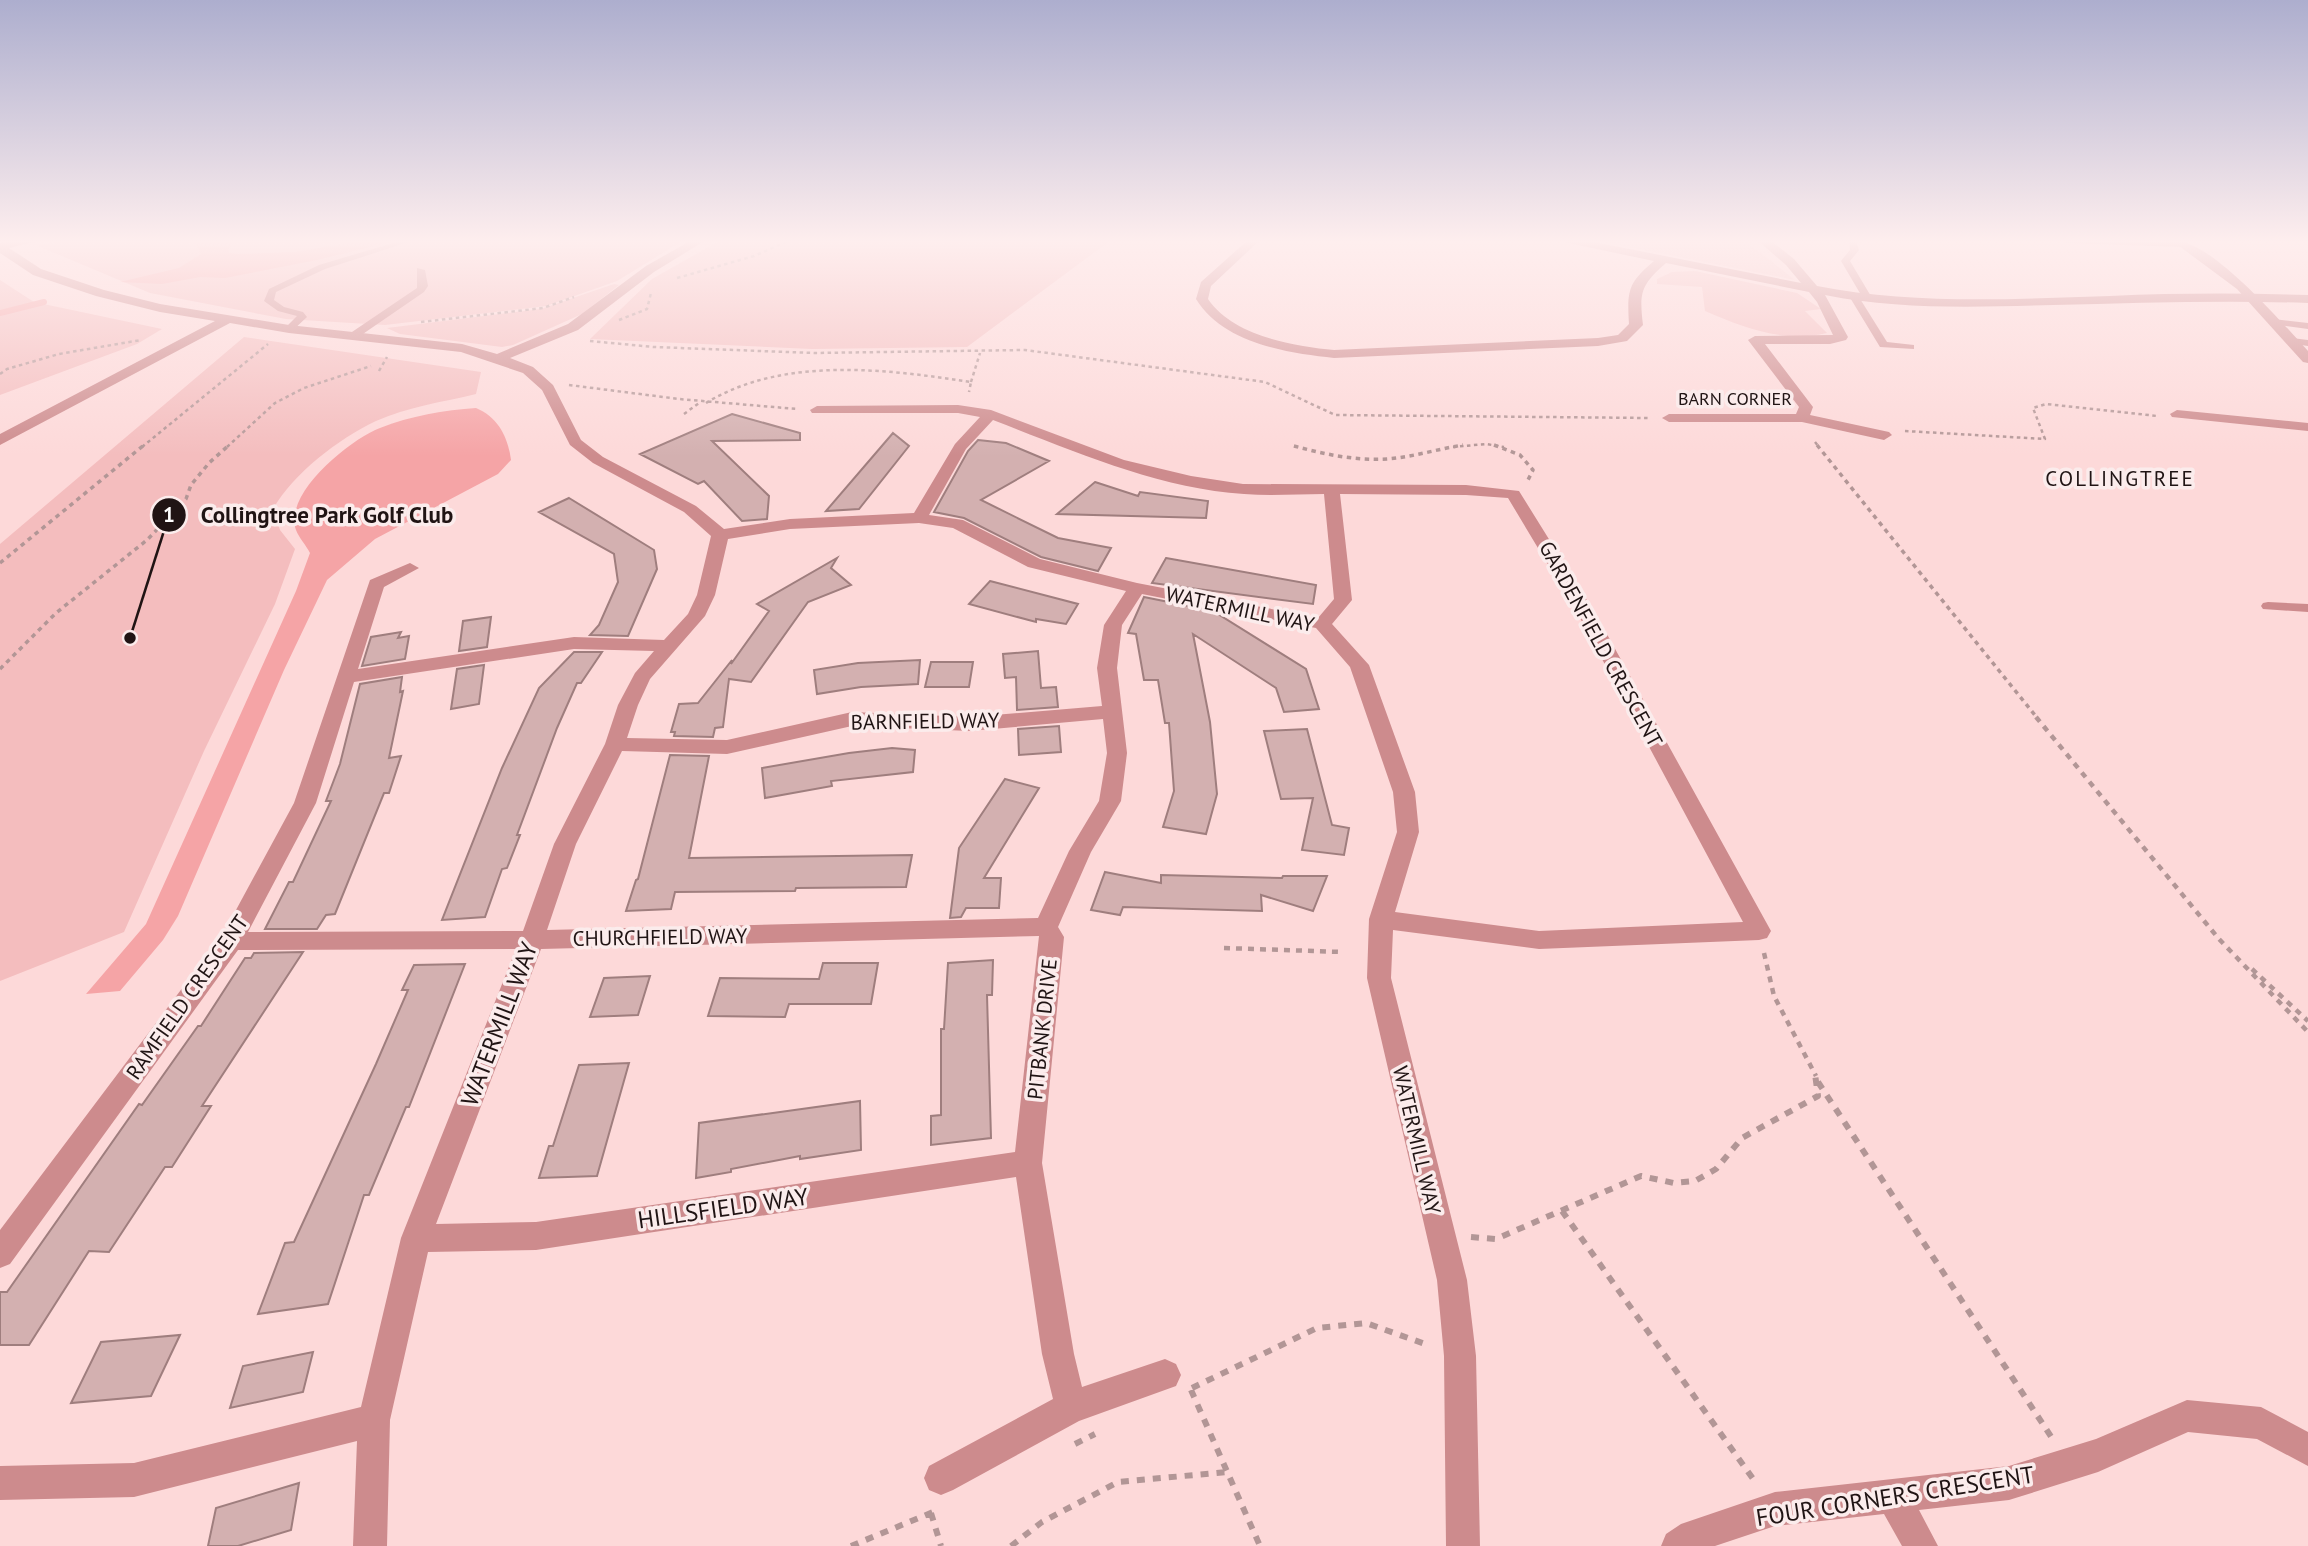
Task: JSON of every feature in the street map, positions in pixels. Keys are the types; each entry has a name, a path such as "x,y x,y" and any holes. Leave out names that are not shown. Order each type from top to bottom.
{"street":[{"path":"185,312 289,330 462,348 528,370 548,388 575,442 598,460 690,509 720,534"},
{"path":"498,358 573,327 593,312"},
{"path":"1210,312 1235,329 1296,350 1334,354 1559,345 1622,338 1636,326 1635,312"},
{"name":"BARN CORNER","path":"1802,418 1806,407 1755,340 1830,340 1842,337 1830,312"},
{"path":"2264,312 2308,359"},
{"path":"0,440 225,321"},
{"path":"2193,400 2205,416"},
{"path":"817,410 958,409 991,414 1119,463 1191,481 1243,489 1466,490 1514,494"},
{"path":"919,518 960,446 991,414"},
{"path":"2177,414 2308,428"},
{"name":"BARN CORNER","path":"1669,418 1802,418 1884,435"},
{"path":"1322,624 1343,600 1332,491"},
{"name":"GARDENFIELD CRESCENT","path":"1514,494 1589,618 1759,932"},
{"name":"WATERMILL WAY","path":"370,1546 374,1420 416,1238 531,940 565,844 615,744 628,705 642,677 696,616 706,595 720,534 790,524 919,518 957,524 1034,563 1137,588 1322,624 1359,665 1404,792 1408,832 1381,919 1379,978 1452,1280 1460,1356 1463,1546"},
{"name":"RAMFIELD CRESCENT","path":"0,1254 231,941 305,803 376,584 411,568"},
{"name":"PITBANK DRIVE","path":"1071,1408 1058,1354 1028,1163 1052,937 1046,926 1080,851 1110,802 1117,753 1107,668 1113,625 1137,588"},
{"path":"346,677 574,643 668,646"},
{"name":"BARNFIELD WAY","path":"615,744 727,747 852,719 970,724 1112,712"},
{"path":"1381,919 1539,940 1759,932"},
{"name":"CHURCHFIELD WAY","path":"231,941 531,940 1046,926"},
{"name":"HILLSFIELD WAY","path":"416,1238 536,1236 1028,1163"},
{"path":"942,1493 1071,1408 1178,1386"},
{"name":"FOUR CORNERS CRESCENT","path":"1678,1546 1693,1536 1775,1509 2009,1483 2070,1465 2187,1416 2261,1423 2308,1450"},
{"path":"0,1483 134,1480 374,1420"},
{"path":"1892,1495 1921,1546"}],"lane":[{"path":"289,330 302,317 294,312"},
{"path":"353,336 388,312"},
{"path":"1868,312 1884,345 1910,347"},
{"path":"2273,322 2308,326"},
{"path":"2292,341 2308,343"},
{"path":"2268,606 2308,608"}],"path":[{"path":"413,323 507,312"},
{"path":"0,563 274,339 289,330"},
{"path":"0,374 7,369 59,354 158,337 190,340"},
{"path":"582,340 654,347 801,352 1025,350 1265,382 1335,415 1669,418"},
{"path":"958,409 972,387 980,352"},
{"path":"379,371 388,357"},
{"path":"0,669 56,613 148,540 186,499 191,485 209,463 275,403 311,385 371,366"},
{"path":"706,403 718,392 759,379 800,374 902,373 971,382"},
{"path":"548,388 585,385 626,394 706,403 817,410"},
{"path":"684,414 699,402"},
{"path":"1884,435 1913,430 2045,439 2033,408 2046,404 2167,418 2177,414"},
{"path":"1802,418 1812,437 1935,594 2220,939 2308,1032"},
{"path":"1294,446 1344,457 1392,459 1447,446 1502,446 1523,454 1533,470 1530,478 1514,494"},
{"path":"1439,1235 1496,1239 1641,1176 1674,1183 1695,1181 1716,1169 1742,1138 1818,1096 1815,1072 1774,996 1759,932"},
{"path":"2220,939 2308,1021"},
{"path":"1224,948 1343,952"},
{"path":"1817,1081 2070,1465"},
{"path":"1562,1211 1775,1509"},
{"path":"1260,1546 1227,1472 1178,1386 1317,1328 1366,1323 1460,1356"},
{"path":"1067,1448 1104,1430"},
{"path":"1011,1546 1042,1522 1118,1482 1227,1472"},
{"path":"851,1546 931,1513 942,1493"},
{"path":"931,1513 941,1546"}],"shaded area":[{"path":"0,312 82,312 162,329 137,344 0,395"},
{"path":"250,312 494,312 385,325 286,319"},
{"path":"515,312 584,312 513,345 502,347 400,334 387,328"},
{"path":"618,312 1014,312 967,347 812,349 590,339"},
{"path":"1708,312 1806,312 1827,333 1811,336 1780,335 1735,323"},
{"path":"244,337 481,372 476,394 400,412 362,428 318,458 282,496 273,509 280,530 295,549 275,604 204,751 124,932 0,981 0,544"},
{"path":"476,408 496,422 501,429 511,460 498,474 375,539 327,580 284,670 178,916 163,940 120,991 86,994 146,924 296,591 310,553 296,530 295,515 309,484 337,455 380,428 428,414"}],"building":[{"path":"732,414 800,433 800,440 712,441 769,496 767,519 742,521 704,481 698,484 640,454"},
{"path":"893,433 909,446 859,509 826,511"},
{"path":"978,440 1006,443 1049,461 981,500 1058,538 1111,548 1098,571 1041,557 964,518 934,512 968,451"},
{"path":"1095,482 1138,496 1140,492 1208,501 1206,518 1057,514"},
{"path":"569,498 654,550 657,569 628,636 590,635 599,625 618,582 614,554 539,512"},
{"path":"837,558 831,568 851,585 808,602 751,682 729,679 723,727 715,728 713,737 674,736 675,732 671,732 679,704 698,703 732,660 731,664 769,611 757,604"},
{"path":"1166,558 1316,585 1313,604 1152,583"},
{"path":"990,581 1078,604 1066,624 1036,619 1036,622 969,604"},
{"path":"1144,597 1213,611 1306,669 1319,709 1284,712 1276,688 1193,634 1210,722 1217,794 1206,834 1163,827 1174,791 1169,723 1165,723 1158,680 1144,680 1136,634 1128,633"},
{"path":"491,617 487,647 459,651 463,621"},
{"path":"401,632 398,638 409,636 405,659 362,666 371,637"},
{"path":"1038,651 1041,688 1056,687 1058,707 1017,710 1016,677 1005,678 1003,654"},
{"path":"574,652 602,652 581,683 577,683 557,728 517,835 520,835 507,868 502,869 485,917 442,920 502,768 539,688"},
{"path":"920,660 918,684 861,687 817,694 814,670 858,663"},
{"path":"931,662 973,662 969,687 925,687"},
{"path":"484,665 479,704 451,709 457,669"},
{"path":"402,677 400,692 403,691 389,758 401,756 389,793 384,793 335,914 326,915 317,929 265,929 289,882 293,882 331,801 326,801 340,764 360,684"},
{"path":"1059,726 1061,752 1019,755 1018,729"},
{"path":"1307,729 1332,825 1349,828 1344,855 1302,850 1313,798 1281,799 1264,731"},
{"path":"892,748 915,750 913,772 831,781 832,786 765,798 762,768"},
{"path":"670,755 709,756 689,858 912,855 906,887 675,892 671,909 626,911 638,879"},
{"path":"1005,779 1039,788 984,878 1001,878 999,908 966,908 961,917 950,918 959,848"},
{"path":"1105,872 1161,883 1161,875 1282,878 1327,876 1313,911 1261,895 1262,911 1123,907 1120,915 1091,910"},
{"path":"303,952 202,1106 211,1106 172,1167 165,1167 109,1252 89,1251 29,1345 0,1345 0,1292 7,1292 139,1104 142,1105 198,1026 201,1026 245,958 251,958 254,953"},
{"path":"993,960 992,995 987,995 991,1138 931,1145 931,1116 941,1115 941,1029 944,1029 948,963"},
{"path":"823,963 878,963 871,1004 789,1004 785,1017 708,1016 720,978 819,979"},
{"path":"465,964 409,1107 406,1107 369,1195 364,1195 328,1304 258,1314 285,1243 294,1242 376,1064 408,990 402,990 414,965"},
{"path":"650,976 638,1015 590,1017 604,978"},
{"path":"629,1063 597,1176 539,1178 549,1146 553,1146 579,1065"},
{"path":"860,1101 861,1150 800,1159 800,1156 696,1178 699,1123"},
{"path":"180,1335 151,1396 71,1403 101,1342"},
{"path":"313,1352 303,1392 230,1408 243,1366"},
{"path":"299,1483 291,1530 238,1546 208,1546 216,1508"}],"place":[{"name":"Collingtree Park Golf Club","path":"130,638"}],"district":[{"name":"COLLINGTREE","path":"2120,478"}]}
